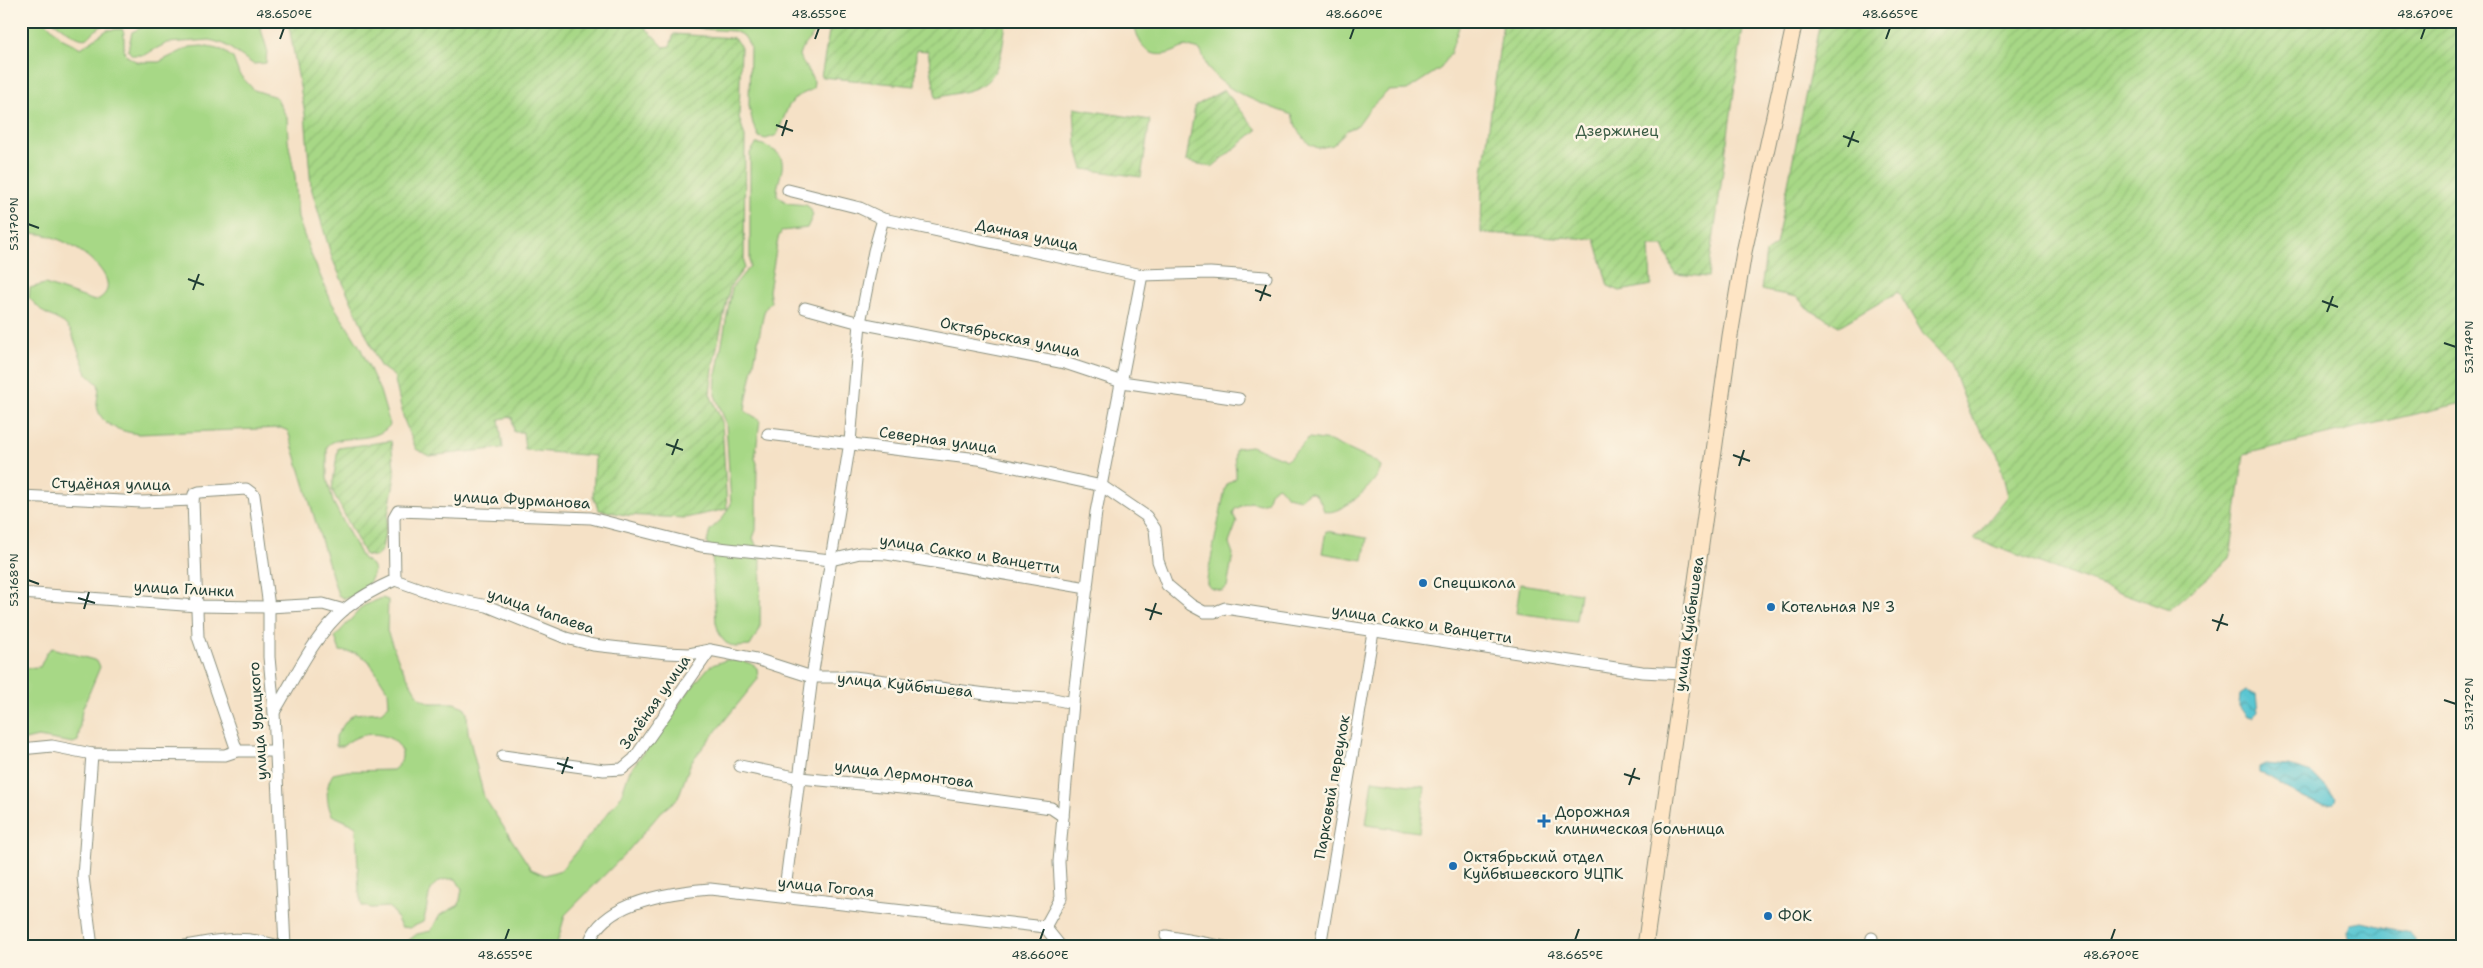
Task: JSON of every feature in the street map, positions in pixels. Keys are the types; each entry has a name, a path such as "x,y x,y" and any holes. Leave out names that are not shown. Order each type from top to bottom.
{"main road":[{"name":"улица Куйбышева","path":"1645,947 1682,674 1744,252 1795,21"}],"street":[{"name":"Дачная улица","path":"788,190 860,208 883,219 1142,275 1210,274 1266,277"},
{"path":"784,897 812,677 850,442 860,323 874,251 883,219"},
{"path":"1061,947 1045,927 1061,898 1059,862 1073,703 1096,512 1142,275"},
{"name":"Октябрьская улица","path":"804,308 860,323 1066,362 1122,382 1239,399"},
{"name":"Северная улица","path":"768,434 850,442 978,459 1102,486"},
{"name":"улица Сакко и Ванцетти","path":"1102,486 1146,516 1155,529 1158,562 1167,585 1191,605 1204,612 1215,612 1225,608 1642,672 1682,674"},
{"name":"Студёная улица","path":"21,496 142,502 193,500 194,494 199,492 246,490 254,495"},
{"name":"улица Урицкого","path":"254,495 269,607 269,657 274,712 285,947"},
{"path":"193,500 198,637 237,751"},
{"name":"улица Фурманова","path":"395,580 394,518 398,511 591,518 701,546"},
{"name":"улица Сакко и Ванцетти","path":"701,546 831,560 860,553 887,554 1087,588"},
{"path":"274,712 317,640 344,610 368,593 395,580"},
{"name":"улица Чапаева","path":"395,580 440,596 486,606 566,638 593,645 667,654 689,654 710,650"},
{"name":"улица Глинки","path":"21,593 197,606 269,607 323,604 344,610"},
{"name":"Парковый переулок","path":"1320,947 1373,632"},
{"name":"улица Куйбышева","path":"710,650 756,659 812,677 854,677 994,695 1049,698 1073,703"},
{"name":"Зелёная улица","path":"504,756 604,770 622,768 634,759 710,650"},
{"path":"21,749 52,746 92,754 225,755 237,751 276,751"},
{"path":"92,754 83,877 92,947"},
{"name":"улица Лермонтова","path":"740,766 800,778 922,790 1051,808 1064,816"},
{"name":"улица Гоголя","path":"588,947 598,930 609,917 640,901 684,891 710,889 1045,927"},
{"path":"1166,936 1225,947"},
{"path":"179,947 223,939 259,940 280,947"}],"green space":[{"path":"21,21 45,21 61,38 81,48 107,30 122,29 124,33 124,50 127,56 137,62 159,62 190,47 202,46 222,50 233,58 239,74 254,90 276,97 287,118 288,141 295,176 298,218 332,303 360,347 380,391 390,425 374,435 338,440 327,447 327,478 333,502 362,558 372,565 374,570 373,575 363,590 353,596 343,598 338,595 288,431 281,428 139,434 112,426 106,422 98,411 98,384 87,374 71,331 64,323 43,312 29,298 30,288 45,284 95,301 106,292 106,280 98,267 85,254 68,244 50,236 33,233 21,237"},
{"path":"53,21 117,21 105,24 84,39 68,32"},
{"path":"155,21 255,21 259,23 267,49 266,63 253,64 224,44 210,40 167,43 144,55 132,55 128,50 132,32"},
{"path":"288,21 639,21 664,47 670,46 674,34 734,38 741,47 739,117 745,137 744,268 730,287 714,361 710,394 722,422 727,509 685,518 625,515 599,510 593,497 595,456 525,450 523,432 514,432 512,417 499,419 503,448 429,456 416,449 404,420 394,376 380,366 332,258 311,187 305,114"},
{"path":"680,21 821,21 820,26 801,50 799,56 814,81 813,89 796,97 788,107 777,135 766,139 759,137 753,124 749,106 750,46 744,36 734,31 703,29"},
{"path":"831,21 1006,21 1000,58 992,76 986,82 973,89 936,98 928,51 916,50 915,86 821,77"},
{"path":"1134,21 1461,21 1450,54 1441,68 1407,90 1388,91 1370,108 1357,126 1347,130 1333,145 1318,148 1309,144 1298,131 1292,115 1246,97 1224,84 1208,68 1200,50 1185,46 1166,54 1158,55 1151,53 1140,42"},
{"name":"Дзержинец","path":"1503,21 1744,21 1708,277 1675,274 1663,246 1649,246 1651,285 1620,291 1608,286 1595,239 1481,233 1482,180"},
{"path":"1820,21 2462,21 2462,403 2244,454 2230,558 2169,610 1974,539 2008,496 1997,452 1971,416 1951,364 1923,334 1898,292 1839,326 1808,309 1797,297 1761,290 1766,252 1776,245"},
{"path":"1224,90 1257,130 1212,167 1186,161 1195,106"},
{"path":"1074,108 1150,120 1141,177 1083,169 1076,145"},
{"path":"756,144 768,147 778,153 781,158 782,169 777,195 787,203 806,205 810,208 813,215 807,228 782,231 778,238 769,291 771,302 764,312 746,403 745,411 760,420 755,458 757,463 756,530 753,538 761,557 760,629 750,646 735,647 726,643 720,636 716,623 712,553 707,543 710,530 722,519 731,504 726,423 715,395 716,376 732,288 750,266 750,153"},
{"path":"1309,438 1330,441 1378,463 1381,467 1379,473 1357,497 1348,504 1331,512 1324,511 1319,499 1312,493 1309,492 1300,499 1287,496 1277,486 1270,492 1267,502 1260,504 1250,502 1235,509 1233,514 1237,522 1229,543 1233,554 1227,587 1222,591 1210,588 1207,584 1207,579 1225,489 1228,483 1236,478 1234,455 1236,448 1251,446 1287,460"},
{"path":"391,441 395,476 382,549 376,557 365,555 332,490 338,448"},
{"path":"1326,531 1367,538 1363,560 1322,553"},
{"path":"1520,584 1580,593 1576,621 1516,613"},
{"path":"382,598 388,600 387,631 400,664 416,692 420,698 430,703 454,703 464,707 467,713 468,732 484,797 531,869 545,875 561,870 608,813 621,796 629,772 690,689 710,666 726,660 739,660 752,664 757,668 758,679 691,762 678,798 661,812 627,852 565,915 556,947 405,947 405,943 417,934 431,931 440,915 459,905 462,889 456,879 446,879 434,886 423,922 410,928 401,927 393,911 388,907 372,908 362,906 359,892 356,826 332,815 328,800 330,778 333,774 347,771 393,770 400,761 402,753 398,745 391,739 381,735 368,734 356,738 343,746 336,746 336,736 347,720 354,714 381,712 389,705 388,691 368,660 356,653 340,651 335,637 363,606"},
{"path":"52,648 94,660 98,662 100,667 82,710 78,741 73,743 38,737 21,741 21,668 40,667 47,652"},
{"path":"1372,780 1425,787 1419,832 1366,825"}],"water":[{"path":"2246,691 2256,695 2258,712 2253,717 2246,716 2239,706 2240,695"},
{"path":"2265,764 2289,766 2312,773 2336,798 2334,803 2323,804 2313,802 2259,773 2259,767"},
{"path":"2362,922 2409,933 2414,939 2415,947 2351,947 2348,932 2350,924"}],"place":[{"name":"Спецшкола","path":"1423,583"},
{"name":"Котельная № 3","path":"1771,607"},
{"name":"Дорожная клиническая больница","path":"1544,821"},
{"name":"Октябрьский отдел Куйбышевского УЦПК","path":"1453,866"},
{"name":"ФОК","path":"1768,916"}]}
